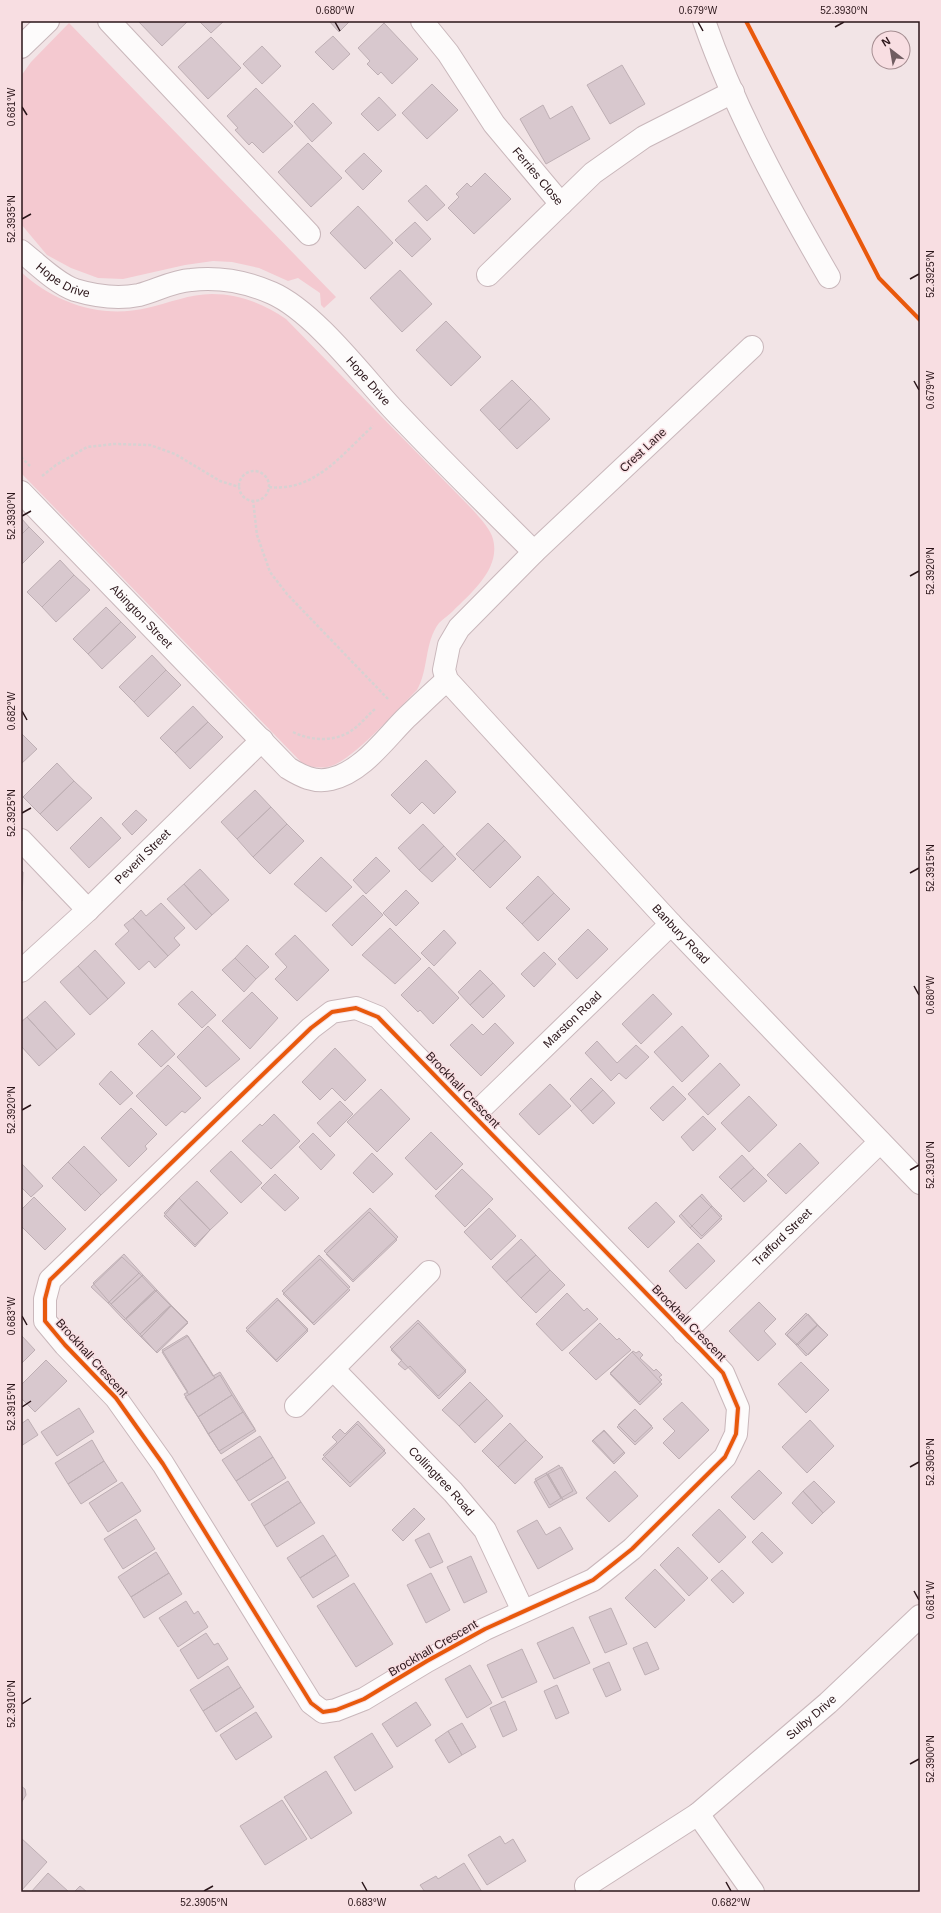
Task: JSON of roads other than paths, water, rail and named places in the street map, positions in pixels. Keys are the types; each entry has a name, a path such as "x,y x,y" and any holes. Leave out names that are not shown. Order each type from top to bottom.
{"street":[{"path":"21,47 48,21"},
{"path":"109,21 309,234"},
{"name":"Ferries Close","path":"422,21 448,54 494,124 561,204 593,173 644,137 733,92"},
{"path":"704,21 733,92 787,204 829,277"},
{"path":"488,275 561,204"},
{"name":"Hope Drive","path":"21,251 47,272 74,290 102,296 139,295 162,286 191,280 236,281 273,293 305,314 393,408 534,552"},
{"name":"Crest Lane","path":"534,552 752,348"},
{"name":"Abington Street","path":"21,492 288,768 300,776 308,779 330,780 353,770 447,680"},
{"path":"447,680 444,670 449,645 459,628 534,552"},
{"name":"Banbury Road","path":"447,680 671,924 920,1183"},
{"name":"Peveril Street","path":"21,971 88,910 262,740"},
{"path":"21,840 88,910"},
{"name":"Marston Road","path":"474,1115 671,924"},
{"name":"Brockhall Crescent","path":"356,1008 378,1018 474,1115 684,1333 723,1373 738,1408 736,1434 725,1457 632,1549 593,1580 485,1629 427,1661 364,1699 336,1710 323,1712 311,1703 163,1464 120,1404 65,1345 45,1321 45,1298 50,1280 311,1028 332,1012 356,1008"},
{"name":"Trafford Street","path":"684,1333 880,1142"},
{"path":"296,1406 430,1272"},
{"name":"Collingtree Road","path":"333,1369 453,1492 485,1530 523,1611"},
{"name":"Sulby Drive","path":"586,1886 698,1814 828,1703 920,1616"},
{"path":"698,1814 753,1892"}]}
